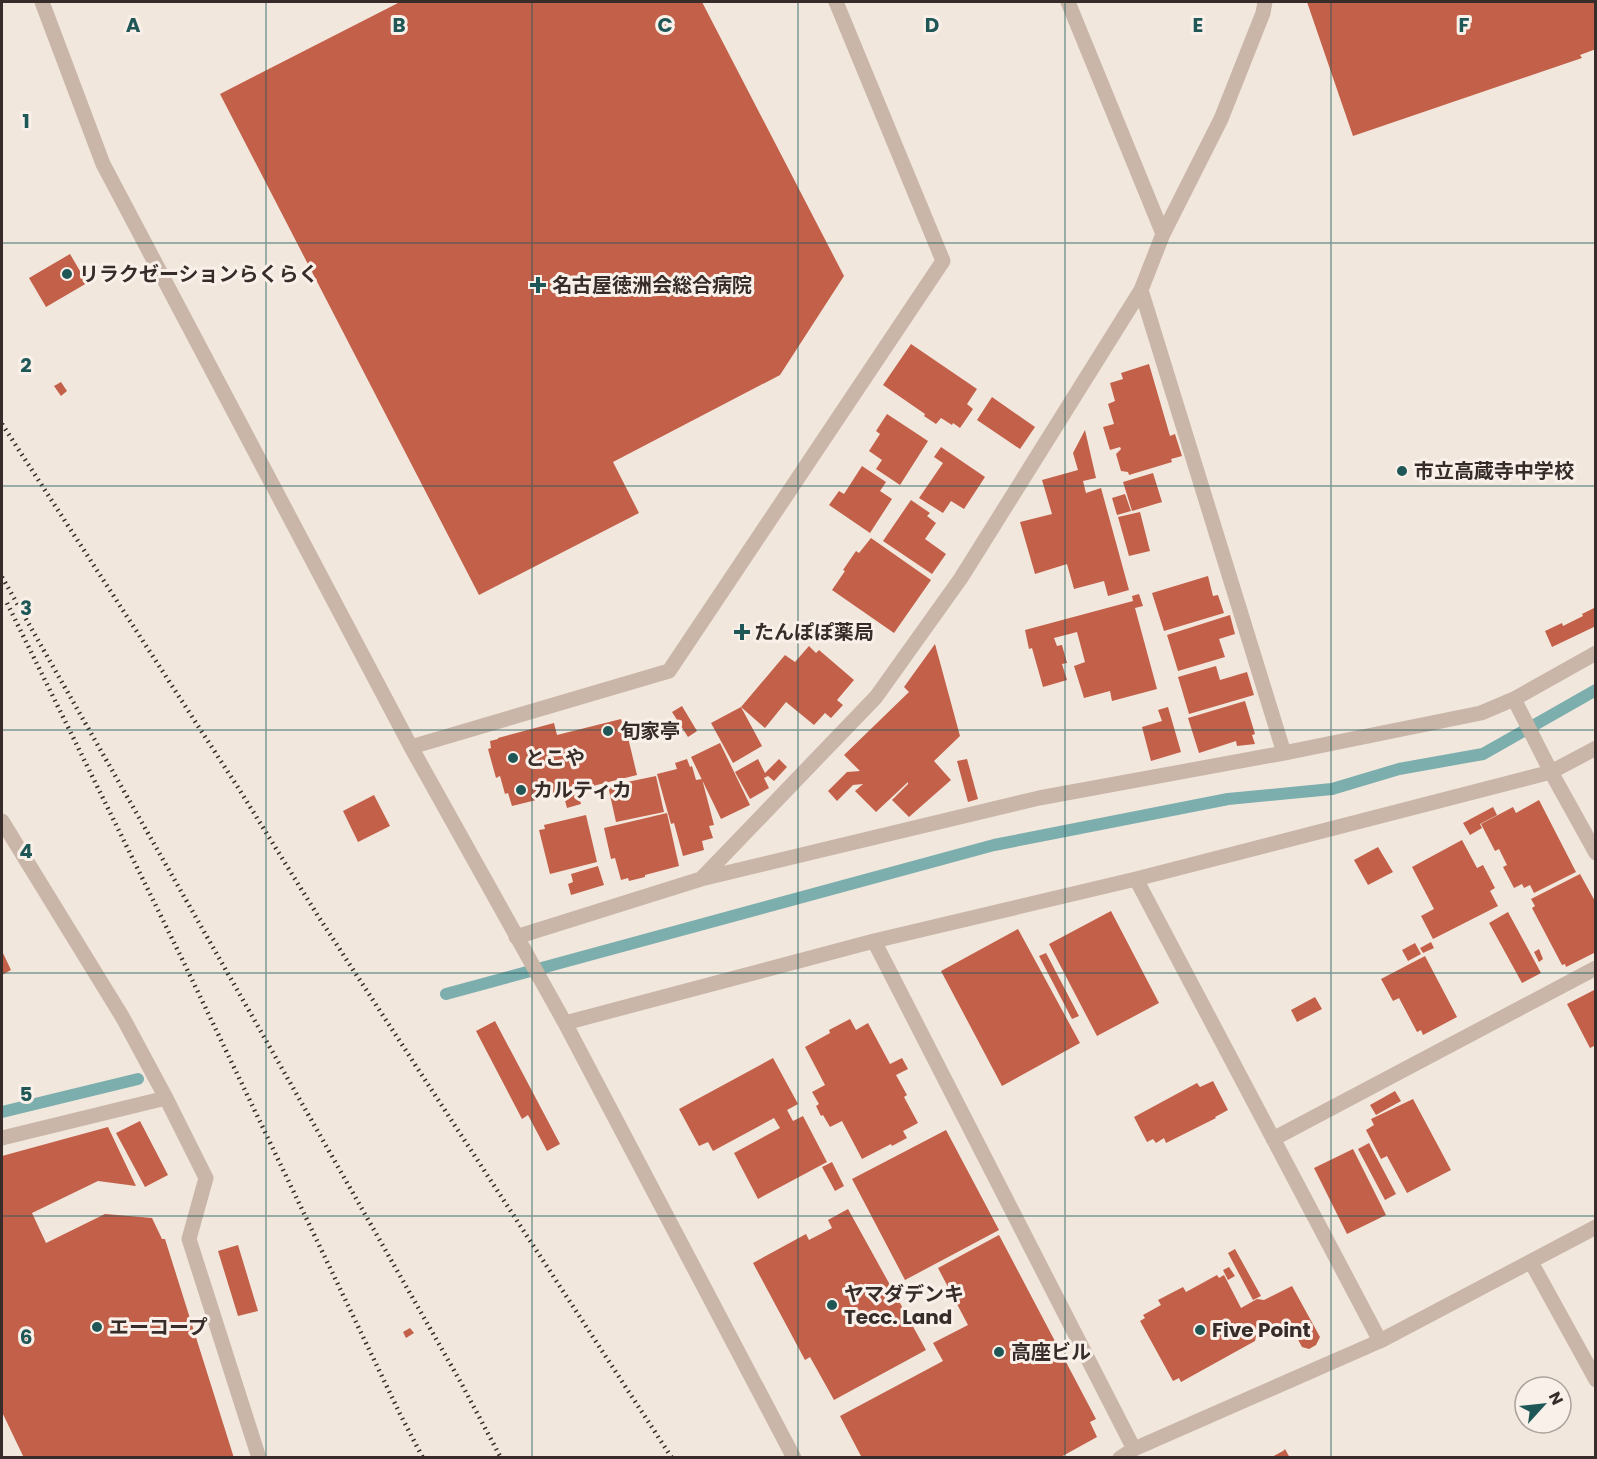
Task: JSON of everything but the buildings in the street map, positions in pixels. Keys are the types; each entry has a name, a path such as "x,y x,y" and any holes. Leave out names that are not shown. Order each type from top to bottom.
{"street":[{"path":"42,2 103,164 411,747 565,1023 794,1458"},
{"path":"411,747 669,670 943,261 836,2"},
{"path":"1068,2 1163,234"},
{"path":"700,879 876,697 961,578 1141,290 1163,234 1221,119 1263,13 1265,2"},
{"path":"1141,290 1284,753"},
{"path":"520,943 700,879 1039,798 1284,753 1481,713 1514,699 1596,652"},
{"path":"1514,699 1596,853"},
{"path":"565,1023 874,941 1136,879 1551,772 1596,748"},
{"path":"2,820 123,1018 206,1178 189,1239 259,1458"},
{"path":"1136,879 1380,1341"},
{"path":"874,941 1134,1449"},
{"path":"1273,1139 1596,968"},
{"path":"2,1138 166,1098"},
{"path":"1120,1458 1134,1449 1380,1341 1596,1227"},
{"path":"1531,1262 1596,1380"}],"waterway":[{"path":"446,994 994,845 1228,799 1332,789 1399,769 1483,754 1596,690"},
{"path":"2,1112 138,1079"}],"railway":[{"path":"2,424 239,789 318,916 672,1458"},
{"path":"2,577 460,1381 501,1458"},
{"path":"7,603 423,1458"}],"place":[{"name":"リラクゼーションらくらく","path":"67,274"},
{"name":"名古屋徳洲会総合病院","path":"538,285"},
{"name":"市立高蔵寺中学校","path":"1402,471"},
{"name":"たんぽぽ薬局","path":"742,632"},
{"name":"旬家亭","path":"608,731"},
{"name":"とこや","path":"513,758"},
{"name":"カルティカ","path":"521,790"},
{"name":"ヤマダデンキ Tecc. Land","path":"832,1305"},
{"name":"エーコープ","path":"97,1327"},
{"name":"Five Point","path":"1200,1330"},
{"name":"高座ビル","path":"999,1352"}]}
